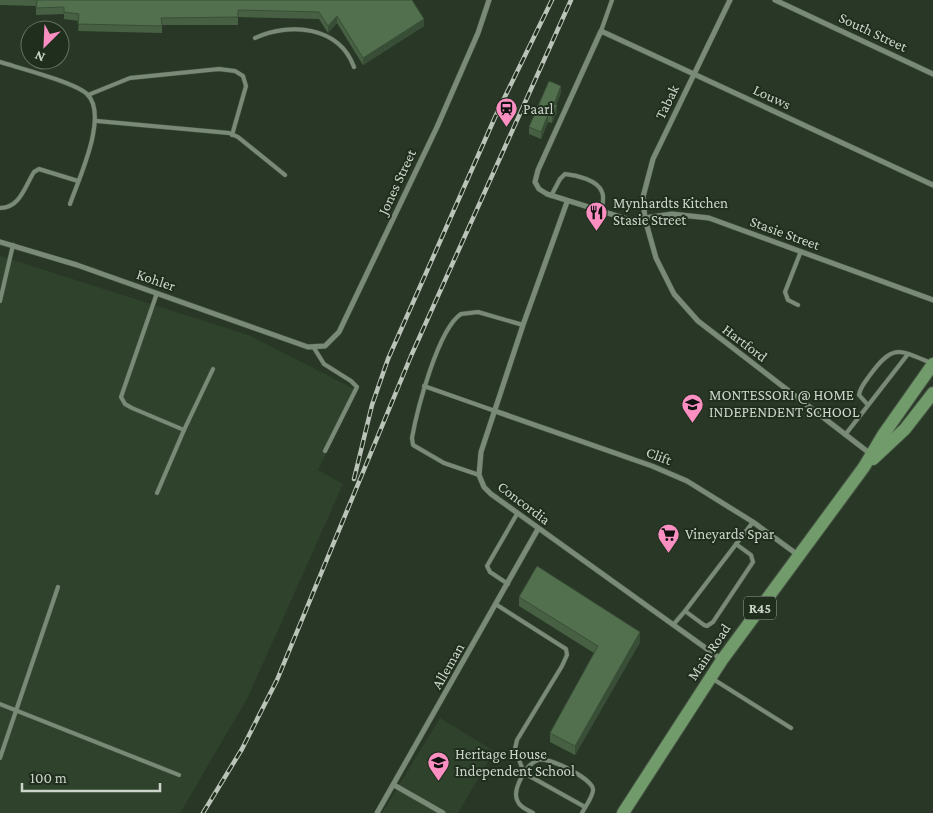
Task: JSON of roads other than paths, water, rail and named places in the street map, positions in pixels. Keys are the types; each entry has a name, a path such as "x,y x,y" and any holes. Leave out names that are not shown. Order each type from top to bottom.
{"main road":[{"name":"Main Road","path":"624,813 722,660 873,456 933,364"},
{"name":"Main Road","path":"873,456 905,429 933,393"}],"street":[{"name":"Jones Street","path":"314,348 332,342 340,332 437,127 478,33 488,0"},
{"name":"Tabak","path":"646,219 643,197 649,169 730,0"},
{"name":"South Street","path":"775,0 933,74"},
{"name":"Louws","path":"601,30 933,186"},
{"path":"551,196 542,192 536,186 536,176 601,30"},
{"name":"Stasie Street","path":"551,196 601,213 630,220 672,214 709,218 933,300"},
{"name":"Concordia","path":"567,202 523,325 481,452 479,476 490,494 722,660"},
{"name":"Hartford","path":"646,219 656,258 674,294 683,306 719,339 873,456"},
{"name":"Kohler","path":"0,242 157,293 314,348"},
{"name":"Clift","path":"495,411 670,473 702,489 753,522 798,556"},
{"name":"Alleman","path":"377,813 538,529"},
{"path":"394,785 443,813"}],"lane":[{"path":"601,30 612,0"},
{"path":"255,38 281,30 299,30 315,33 334,40 346,48 354,66"},
{"path":"0,62 71,86 88,95 94,108 96,120 70,204"},
{"path":"88,95 130,78 219,69 235,72 243,76 246,86 232,135"},
{"path":"96,120 219,131 232,135 285,175"},
{"path":"0,208 7,208 15,203 34,172 39,169 78,181"},
{"path":"551,196 560,179 565,174 589,180 603,192 601,213"},
{"path":"0,301 13,245"},
{"path":"798,306 786,298 785,292 801,252"},
{"path":"157,293 124,384 122,398 132,408 184,430"},
{"path":"479,476 444,463 413,445 412,438 424,386 451,325 461,314 478,312 523,325"},
{"path":"314,348 324,364 358,387 325,451"},
{"path":"868,405 861,399 860,392 879,363 889,353 897,351 933,364"},
{"path":"845,434 908,354"},
{"path":"157,493 213,368"},
{"path":"424,386 495,411"},
{"path":"508,584 490,572 486,566 517,514"},
{"path":"673,625 753,522"},
{"path":"685,611 704,625 707,626 713,622 753,562 751,555 736,544"},
{"path":"0,758 58,587"},
{"path":"496,605 566,649 567,655 562,666 515,744 524,773 585,807"},
{"path":"711,678 791,728"},
{"path":"0,704 179,775"},
{"path":"533,813 522,807 516,798 524,773 533,762 540,759 548,759 583,778 593,787 594,791 582,813"}],"railway":[{"path":"354,479 372,405 388,359 496,115 552,0"},
{"path":"203,813 242,749 277,680 411,356 571,0"}],"place":[{"name":"Paarl","path":"507,128"},
{"name":"Mynhardts Kitchen Stasie Street","path":"597,231"},
{"name":"MONTESSORI @ HOME INDEPENDENT SCHOOL","path":"693,423"},
{"name":"Vineyards Spar","path":"669,553"},
{"name":"Heritage House Independent School","path":"439,782"}]}
